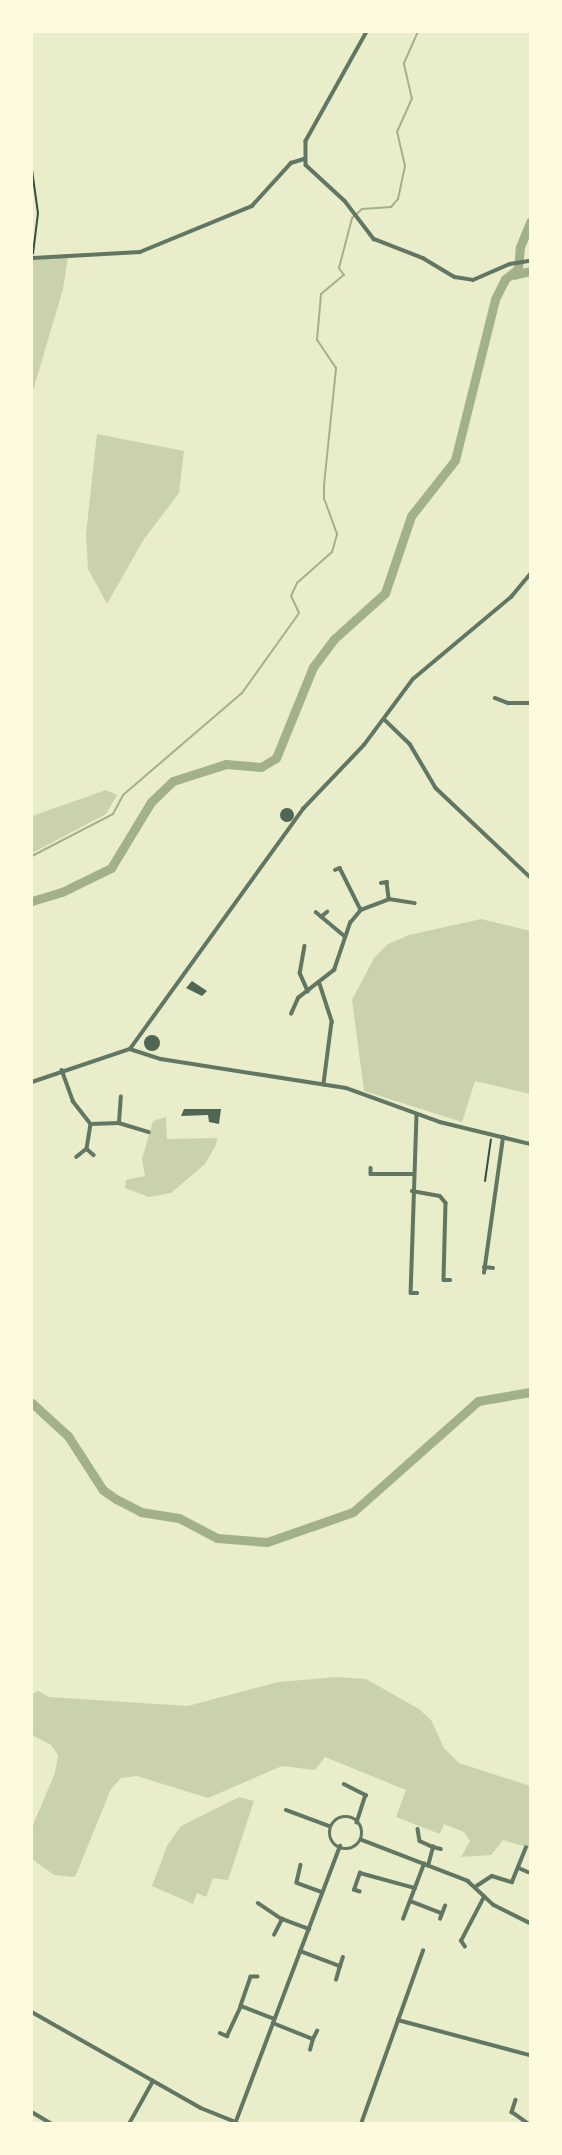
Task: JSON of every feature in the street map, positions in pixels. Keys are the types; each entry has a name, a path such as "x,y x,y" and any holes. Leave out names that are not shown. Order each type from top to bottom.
{"street":[{"path":"367,32 306,141 304,159 382,245 423,258 463,280 484,278 517,262 523,264 530,261"},
{"path":"33,258 140,252 252,206 291,163 304,159"},
{"path":"130,1049 297,816 384,719 418,675 511,597 530,574"},
{"path":"499,698 530,703"},
{"path":"384,719 410,744 436,789 530,877"},
{"path":"340,868 361,910"},
{"path":"387,882 389,899"},
{"path":"381,883 393,882"},
{"path":"291,1014 308,991 334,970 345,936 361,910 389,899 415,903"},
{"path":"316,912 345,936"},
{"path":"321,917 327,912"},
{"path":"298,950 304,948 300,973 308,991"},
{"path":"320,984 332,1022 324,1084"},
{"path":"32,1082 130,1049 171,1061 324,1084 417,1115 530,1144"},
{"path":"62,1070 73,1101 90,1124 87,1149 77,1157"},
{"path":"119,1123 121,1097"},
{"path":"122,1103 128,1103"},
{"path":"411,1293 412,1174 417,1115"},
{"path":"90,1124 119,1123 146,1132 144,1139"},
{"path":"484,1273 503,1137"},
{"path":"87,1149 94,1155"},
{"path":"371,1174 412,1174"},
{"path":"412,1191 440,1196 446,1203 444,1280 450,1280"},
{"path":"484,1267 493,1268"},
{"path":"405,1293 417,1293"},
{"path":"344,1784 366,1796 357,1823 362,1840"},
{"path":"286,1810 329,1826"},
{"path":"329,1826 342,1818 357,1823"},
{"path":"329,1826 331,1840 340,1846 355,1847 362,1840"},
{"path":"418,1829 420,1841 441,1849"},
{"path":"362,1840 475,1887 494,1905 530,1923"},
{"path":"32,2012 153,2081 235,2123 340,1846"},
{"path":"403,1919 433,1847"},
{"path":"475,1887 492,1876 512,1882 526,1849"},
{"path":"301,1865 297,1883 322,1892"},
{"path":"519,1868 528,1872"},
{"path":"360,1892 351,1889 359,1873 415,1888"},
{"path":"465,1947 461,1941 484,1898"},
{"path":"410,1901 442,1913"},
{"path":"258,1903 282,1919 309,1929"},
{"path":"440,1919 444,1906"},
{"path":"274,1935 282,1919"},
{"path":"300,1951 340,1966"},
{"path":"361,2123 423,1951"},
{"path":"335,1980 343,1957"},
{"path":"245,1973 258,1977"},
{"path":"225,2042 251,1977"},
{"path":"241,2006 313,2039"},
{"path":"398,2020 530,2055"},
{"path":"310,2050 317,2031"},
{"path":"220,2033 228,2036"},
{"path":"128,2123 153,2081"},
{"path":"516,2100 512,2112 529,2123"},
{"path":"32,2112 52,2123"}],"path":[{"path":"32,170 38,213 33,258"},
{"path":"485,1181 492,1135"}],"green space":[{"path":"68,257 63,289 32,394 32,260"},
{"path":"97,434 184,451 179,493 144,539 107,604 88,569 86,534"},
{"path":"106,790 117,795 106,814 32,853 32,816"},
{"path":"481,919 530,931 530,1094 475,1081 462,1122 364,1091 352,1000 374,958 388,944 409,935"},
{"path":"166,1117 167,1139 217,1138 216,1145 205,1164 171,1193 149,1197 125,1188 126,1180 145,1176 142,1159 153,1121"},
{"path":"337,1677 366,1679 419,1709 431,1720 444,1748 459,1763 530,1786 530,1848 503,1840 491,1855 461,1857 470,1841 464,1832 444,1824 440,1834 396,1817 406,1790 325,1757 315,1770 282,1766 208,1798 137,1776 121,1778 111,1789 75,1877 54,1875 32,1859 32,1827 55,1773 58,1755 51,1745 32,1735 32,1694 38,1691 49,1697 188,1706 278,1682"},
{"path":"239,1797 254,1801 228,1880 213,1878 206,1897 197,1893 193,1904 152,1886 167,1846 181,1826"}],"building":[{"path":"284,808 290,808 294,815 290,822 284,822 280,818 280,812"},
{"path":"192,981 207,991 202,996 186,988"},
{"path":"152,1035 158,1037 158,1049 152,1051 146,1049 144,1043 146,1037"},
{"path":"184,1109 221,1109 219,1124 209,1122 208,1115 181,1116"}],"waterway":[{"path":"32,856 113,814 123,795 242,693 299,613 291,596 297,583 332,552 337,534 324,499 324,485 336,368 317,340 321,294 344,275 339,268 352,218 362,209 391,207 398,199 405,166 397,132 412,99 404,63 418,32"},
{"path":"32,901 62,892 111,868 151,802 173,781 226,764 261,767 276,758 313,667 334,639 385,593 411,516 455,460 495,299 505,279 518,269 520,247 530,222"},
{"path":"514,275 530,271"},
{"path":"32,1403 68,1436 103,1490 116,1499 141,1512 179,1518 217,1538 267,1542 353,1512 478,1401 530,1392"}]}
